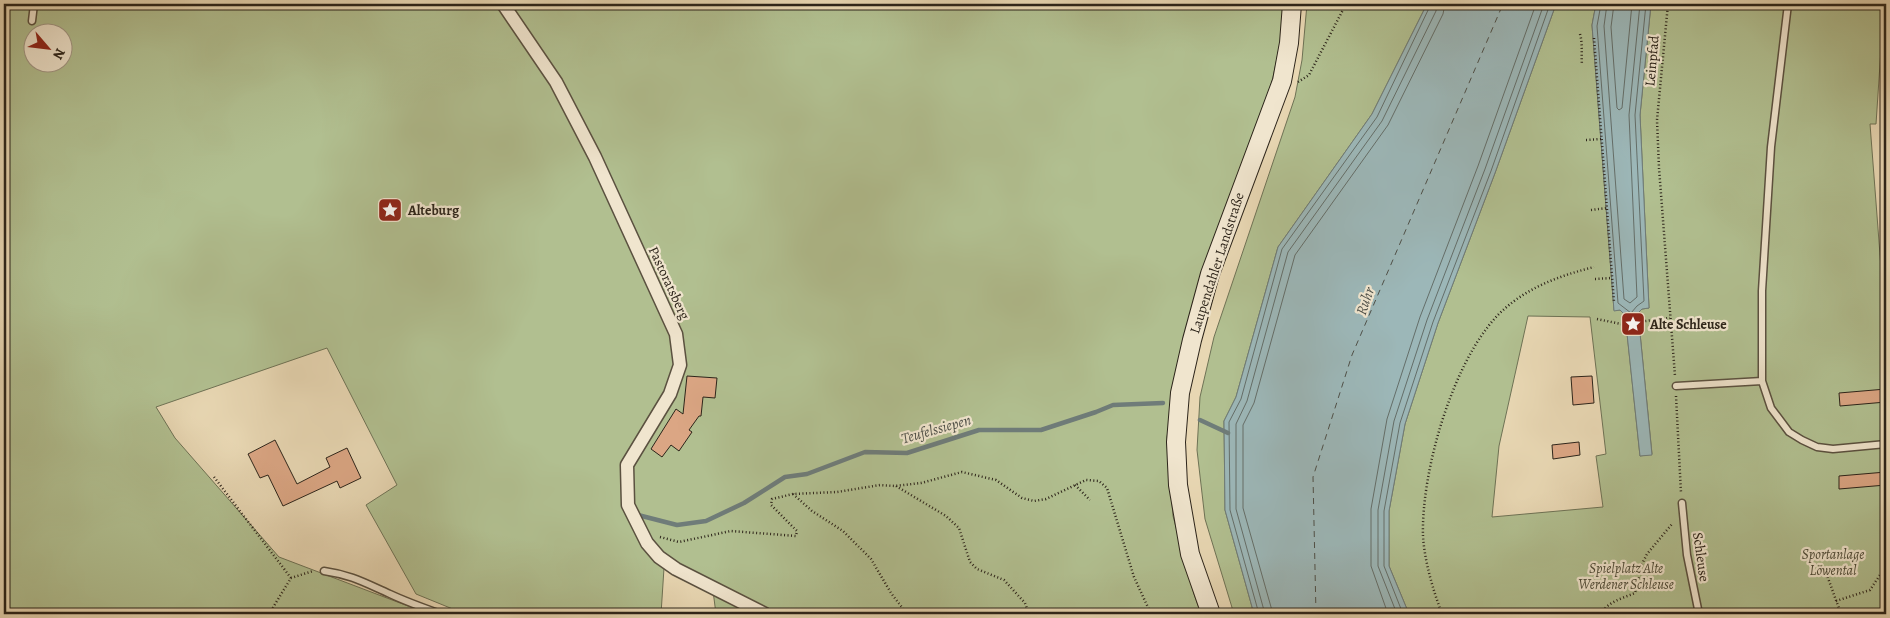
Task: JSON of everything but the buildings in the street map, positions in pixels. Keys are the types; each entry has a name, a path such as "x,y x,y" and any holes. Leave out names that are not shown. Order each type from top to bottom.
{"main road":[{"name":"Laupendahler Landstraße","path":"1211,614 1190,554 1178,485 1176,442 1180,393 1210,274 1282,80 1289,43 1292,4"}],"street":[{"name":"Pastoratsberg","path":"503,4 556,82 595,157 676,334 680,365 670,394 627,464 628,505 646,543 660,557 676,569 765,614"}],"lane":[{"path":"32,20 34,4"},
{"path":"1788,4 1771,147 1762,291 1762,381 1771,408 1789,432 1802,440 1818,447 1833,449 1886,444"},
{"path":"1676,386 1762,381"},
{"name":"Schleuse","path":"1682,503 1687,555 1699,614"},
{"path":"324,571 351,576 441,614"}],"path":[{"path":"1282,80 1296,83 1309,75 1346,4"},
{"name":"Leinpfad","path":"1668,4 1657,120 1676,386 1682,503"},
{"path":"1580,34 1583,47 1581,51 1582,66"},
{"path":"1594,38 1614,302"},
{"path":"1586,140 1602,139"},
{"path":"1591,210 1608,208"},
{"path":"1442,614 1427,564 1423,537 1424,504 1435,447 1458,380 1484,333 1497,316 1528,292 1547,282 1594,267"},
{"path":"1595,279 1612,278"},
{"path":"1597,319 1621,324 1670,318"},
{"path":"656,536 679,542 731,531 796,536 797,531 771,505 772,499 793,494 837,492 880,485 895,486 921,483 962,472 996,480 1022,498 1034,500 1046,499 1086,480 1099,481 1107,488 1134,577 1151,614"},
{"path":"214,477 291,578"},
{"path":"1075,485 1090,500"},
{"path":"895,486 946,516 959,528 970,562 977,569 1004,580 1025,604 1029,614"},
{"path":"793,494 812,511 843,531 871,559 891,593 907,614"},
{"path":"1601,614 1604,608 1635,593 1642,564 1647,554 1682,511"},
{"path":"1836,601 1870,590 1886,566"},
{"path":"1824,567 1841,614"},
{"path":"269,614 291,578 310,571 324,571"}],"green space":[{"path":"4,4 1284,4 1281,39 1272,82 1201,281 1183,349 1167,437 1173,516 1201,614 716,614 712,583 664,568 661,614 465,614 416,594 366,505 397,485 327,348 156,407 175,438 279,557 429,614 4,614"},
{"path":"1307,4 1427,4 1372,114 1278,247 1236,397 1224,421 1225,510 1254,614 1234,614 1205,519 1197,450 1200,397 1214,337 1295,97 1302,60"},
{"path":"1556,4 1596,4 1592,25 1614,310 1620,310 1625,314 1640,456 1652,454 1638,313 1642,309 1649,308 1640,115 1651,4 1884,4 1876,124 1870,124 1886,333 1886,614 1409,614 1389,566 1389,511 1405,424 1438,323","holes":["1528,316 1590,317 1606,454 1596,456 1603,507 1492,517 1499,446"]}],"water":[{"name":"Ruhr","path":"1427,4 1556,4 1438,323 1405,424 1389,511 1389,566 1409,614 1254,614 1225,510 1224,421 1236,397 1278,247 1372,114"},
{"path":"1596,4 1651,4 1640,115 1649,308 1642,309 1638,313 1652,455 1640,456 1625,315 1620,310 1614,311 1592,25"}],"waterway":[{"name":"Teufelssiepen","path":"638,515 677,525 706,521 744,503 785,477 807,474 865,452 907,453 979,430 1041,430 1113,405 1163,403"},
{"name":"Teufelssiepen","path":"1200,420 1228,433"}],"ferry route":[{"path":"1316,614 1313,477 1352,355 1503,4"}],"place":[{"name":"Alteburg","path":"390,210"},
{"name":"Alte Schleuse","path":"1633,324"}],"park label":[{"name":"Sportanlage Löwental","path":"1833,562"},
{"name":"Spielplatz Alte Werdener Schleuse","path":"1626,576"}]}
